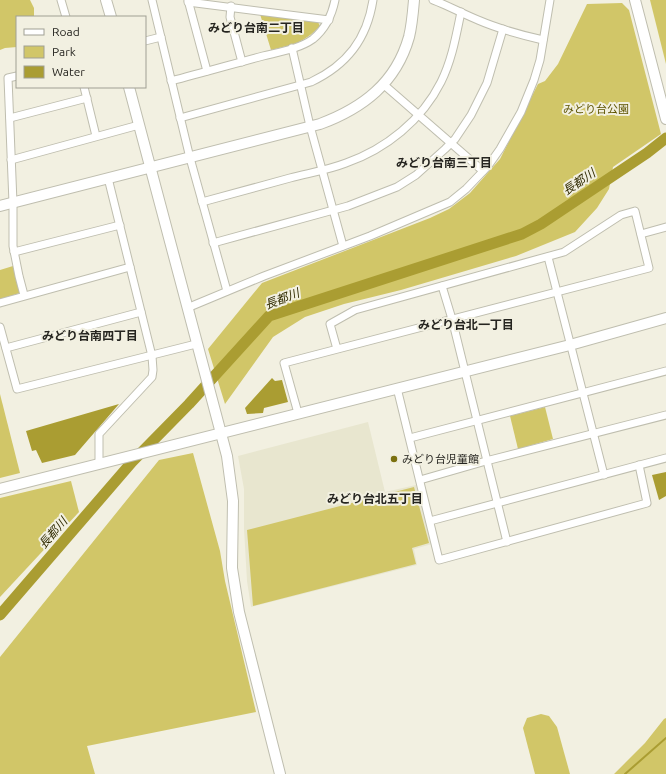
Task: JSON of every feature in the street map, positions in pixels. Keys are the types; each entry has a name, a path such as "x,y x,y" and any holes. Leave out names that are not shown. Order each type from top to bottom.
{"street":[{"path":"61,0 66,16"},
{"path":"106,0 111,16"},
{"path":"152,0 190,158 227,291"},
{"path":"172,81 292,48 312,40 329,20 335,0"},
{"path":"180,118 301,85 322,77 336,68 353,50 365,30 373,0"},
{"path":"0,206 190,158 336,118 354,109 370,98 394,69 406,45 411,27 414,0"},
{"path":"433,0 478,20 503,29 543,40"},
{"path":"187,308 450,202 466,189 483,171 500,149 521,112 534,80 540,60 550,0"},
{"path":"635,0 666,119"},
{"path":"207,71 188,1 329,20"},
{"path":"231,6 230,17 242,62"},
{"path":"202,202 347,163 372,152 399,133 419,115 444,75 456,38 461,12"},
{"path":"214,243 333,211 378,195 404,183 427,166 450,143 471,115 484,90 503,29"},
{"path":"146,41 161,37"},
{"path":"292,48 310,126 343,246"},
{"path":"16,76 8,78 13,203 12,228 14,252 24,295"},
{"path":"383,84 483,171"},
{"path":"84,88 96,136"},
{"path":"129,88 200,360 227,456 233,501 232,568 239,612 280,774"},
{"path":"10,118 87,98"},
{"path":"11,160 139,125"},
{"path":"99,463 99,434 152,377 153,370 152,356 108,178"},
{"path":"298,413 284,363 649,268 635,211 621,215 564,252 355,310 330,324 337,349"},
{"path":"14,252 120,225"},
{"path":"640,234 666,227"},
{"path":"548,257 604,475"},
{"path":"0,303 24,295 130,268"},
{"path":"442,286 452,319 506,542"},
{"path":"6,348 141,312"},
{"path":"0,489 570,345 666,318"},
{"path":"0,327 17,390 196,344"},
{"path":"410,438 666,371"},
{"path":"398,388 439,560 647,503 639,466"},
{"path":"420,480 486,461 666,415"},
{"path":"430,520 666,458"}],"shaded area":[{"path":"368,422 385,492 416,485 432,544 414,549 417,565 251,607 247,581 244,529 244,489 238,456"}],"green space":[{"path":"0,0 30,0 34,8 34,16 16,16 16,47 0,50"},
{"path":"650,0 666,0 666,64"},
{"name":"みどり台公園","path":"622,3 629,10 661,134 613,167 609,189 597,208 575,232 516,256 401,290 344,304 305,317 273,337 225,404 208,349 262,283 430,218 449,209 470,193 500,159 538,84 545,81 558,64 587,4"},
{"path":"260,14 318,22 320,26 303,40 271,50"},
{"path":"13,266 20,293 0,299 0,270"},
{"path":"0,394 20,473 0,478"},
{"path":"545,407 553,439 518,449 510,416"},
{"path":"193,453 220,551 225,581 256,712 87,746 95,774 0,774 0,657 159,460"},
{"path":"71,481 79,512 0,597 0,498"},
{"path":"414,487 429,543 412,548 416,564 253,606 247,530"},
{"path":"541,714 549,716 557,727 570,774 535,774 523,728 527,718"},
{"path":"666,718 666,774 614,774 645,743"}],"water":[{"path":"272,378 275,381 282,380 288,402 264,408 263,413 247,414 245,408"},
{"path":"119,404 75,455 42,463 36,450 32,451 26,431"},
{"path":"666,472 666,496 659,500 652,475"}],"waterway":[{"name":"長都川","path":"0,615 132,462 189,404 269,316 522,234 541,224 647,153 666,138"},
{"path":"625,774 666,738"}],"place":[{"name":"みどり台児童館","path":"394,459"}],"district":[{"name":"みどり台南二丁目","path":"256,28"},
{"name":"みどり台南三丁目","path":"444,163"},
{"name":"みどり台北一丁目","path":"466,325"},
{"name":"みどり台南四丁目","path":"90,336"},
{"name":"みどり台北五丁目","path":"375,499"}]}
